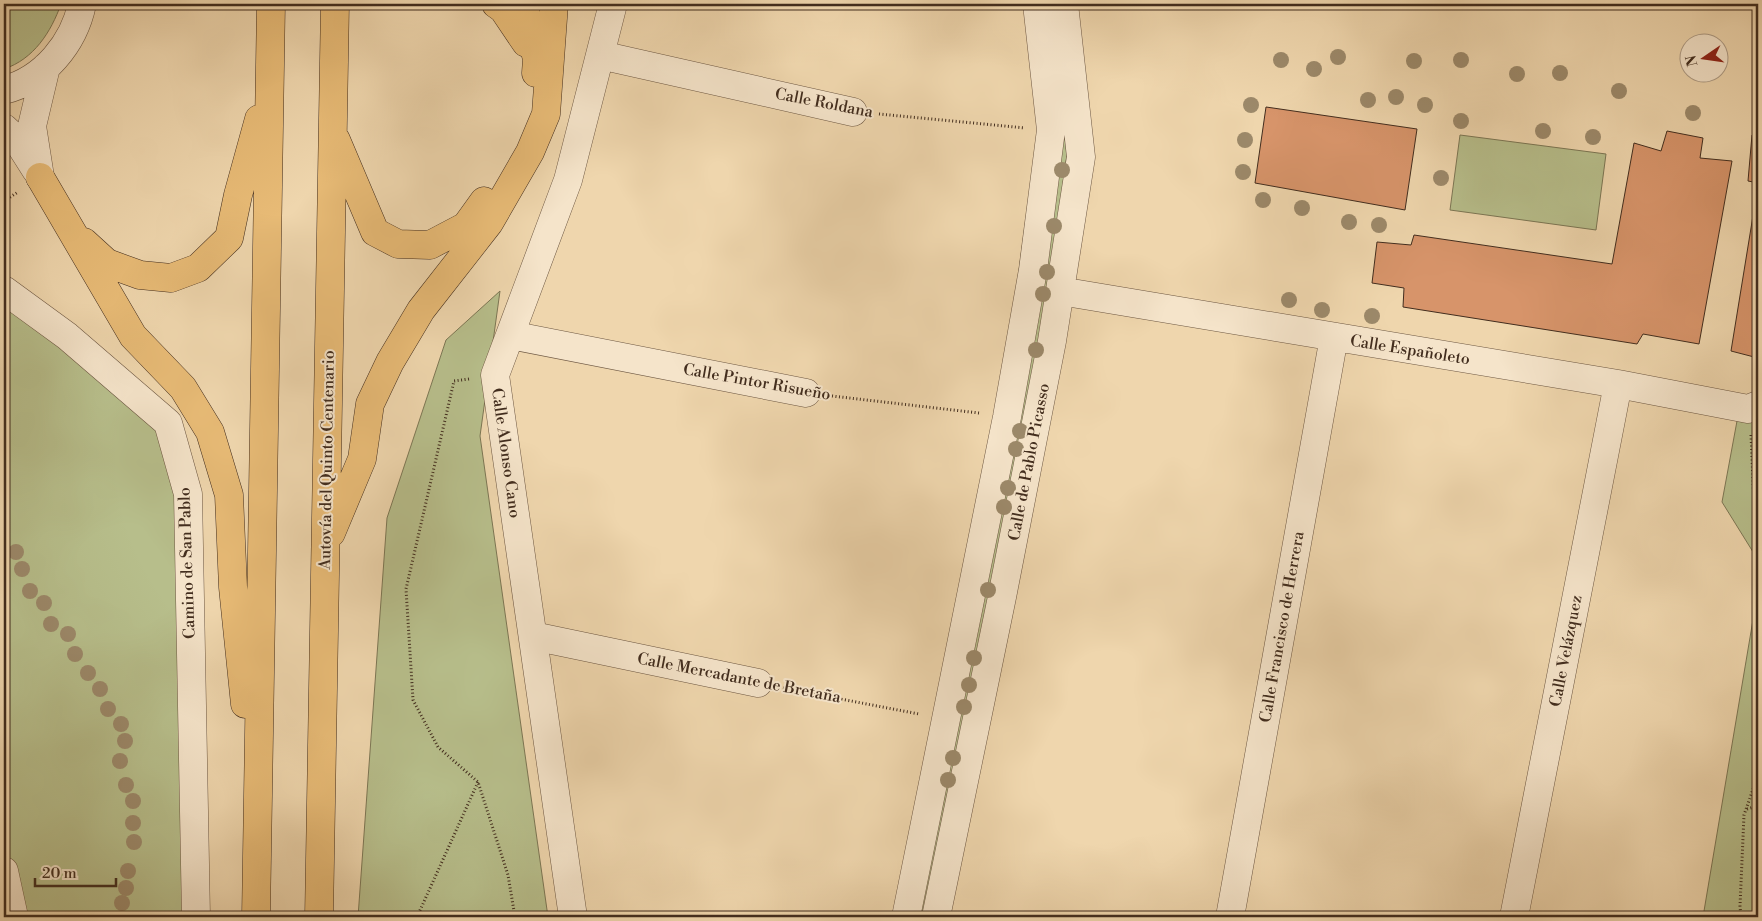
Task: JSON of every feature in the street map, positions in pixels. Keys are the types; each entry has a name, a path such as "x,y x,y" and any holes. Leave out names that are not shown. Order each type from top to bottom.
{"highway":[{"path":"256,917 271,4"},
{"name":"Autovía del Quinto Centenario","path":"319,917 335,4"},
{"path":"496,4 503,10 537,59"},
{"path":"332,132 375,232 398,244 430,245 466,226 505,171 534,109 537,59 523,4"},
{"path":"325,546 362,459 370,404 390,362 420,310 489,223 530,152 546,114 554,4"},
{"path":"67,226 107,263 140,275 170,278 198,268 229,238 238,195 270,83"},
{"path":"40,178 132,336 183,388 210,432 229,495 233,587 257,825"}],"street":[{"path":"4,90 29,79 46,67 65,45 79,19 82,4"},
{"name":"Calle Alonso Cano","path":"576,912 495,375 568,180 613,4"},
{"name":"Calle de Pablo Picasso","path":"906,917 1007,417 1029,297 1051,130 1037,4"},
{"name":"Calle de Pablo Picasso","path":"936,917 1002,597 1060,291 1081,157 1064,4"},
{"name":"Calle Roldana","path":"600,55 854,112"},
{"path":"40,178 32,126 46,67"},
{"path":"4,128 16,140 40,178"},
{"name":"Camino de San Pablo","path":"4,290 66,336 168,423 188,494 196,917"},
{"name":"Calle Españoleto","path":"1060,291 1618,384 1748,409 1756,415"},
{"name":"Calle Pintor Risueño","path":"510,335 806,393"},
{"name":"Calle Francisco de Herrera","path":"1230,917 1334,337"},
{"name":"Calle Velázquez","path":"1514,917 1618,384"},
{"name":"Calle Mercadante de Bretaña","path":"533,636 758,683"},
{"path":"4,871 14,917"}],"path":[{"name":"Calle Roldana","path":"854,112 1051,130"},
{"path":"495,375 454,381 406,589 413,700 438,747 478,782 508,875 515,917"},
{"name":"Calle Pintor Risueño","path":"806,393 1007,417"},
{"path":"1756,415 1752,434 1754,503 1758,510"},
{"name":"Calle Mercadante de Bretaña","path":"758,683 946,719"},
{"path":"1741,917 1744,823 1746,809 1758,775"},
{"path":"417,917 478,782"},
{"path":"1746,809 1758,806"}],"green space":[{"path":"4,4 61,4 52,25 33,51 24,59 4,69"},
{"path":"1052,27 1067,154 1043,333 926,917 918,917 962,691"},
{"path":"1460,135 1606,154 1596,230 1450,210"},
{"path":"500,291 480,436 548,917 358,917 387,518 446,340"},
{"path":"4,297 168,423 188,494 196,917 17,917 4,861"},
{"path":"1758,418 1758,460 1753,475 1758,477 1758,560 1722,502 1737,421"},
{"path":"1758,590 1758,917 1703,917"}],"building":[{"path":"1266,107 1417,129 1405,210 1255,183"},
{"path":"1667,131 1703,138 1700,158 1732,161 1699,344 1643,334 1637,344 1403,307 1404,288 1372,283 1377,242 1411,245 1414,235 1612,264 1634,143 1661,151"},
{"path":"1752,135 1758,135 1758,183 1748,181"},
{"path":"1758,185 1758,358 1731,351"}]}
